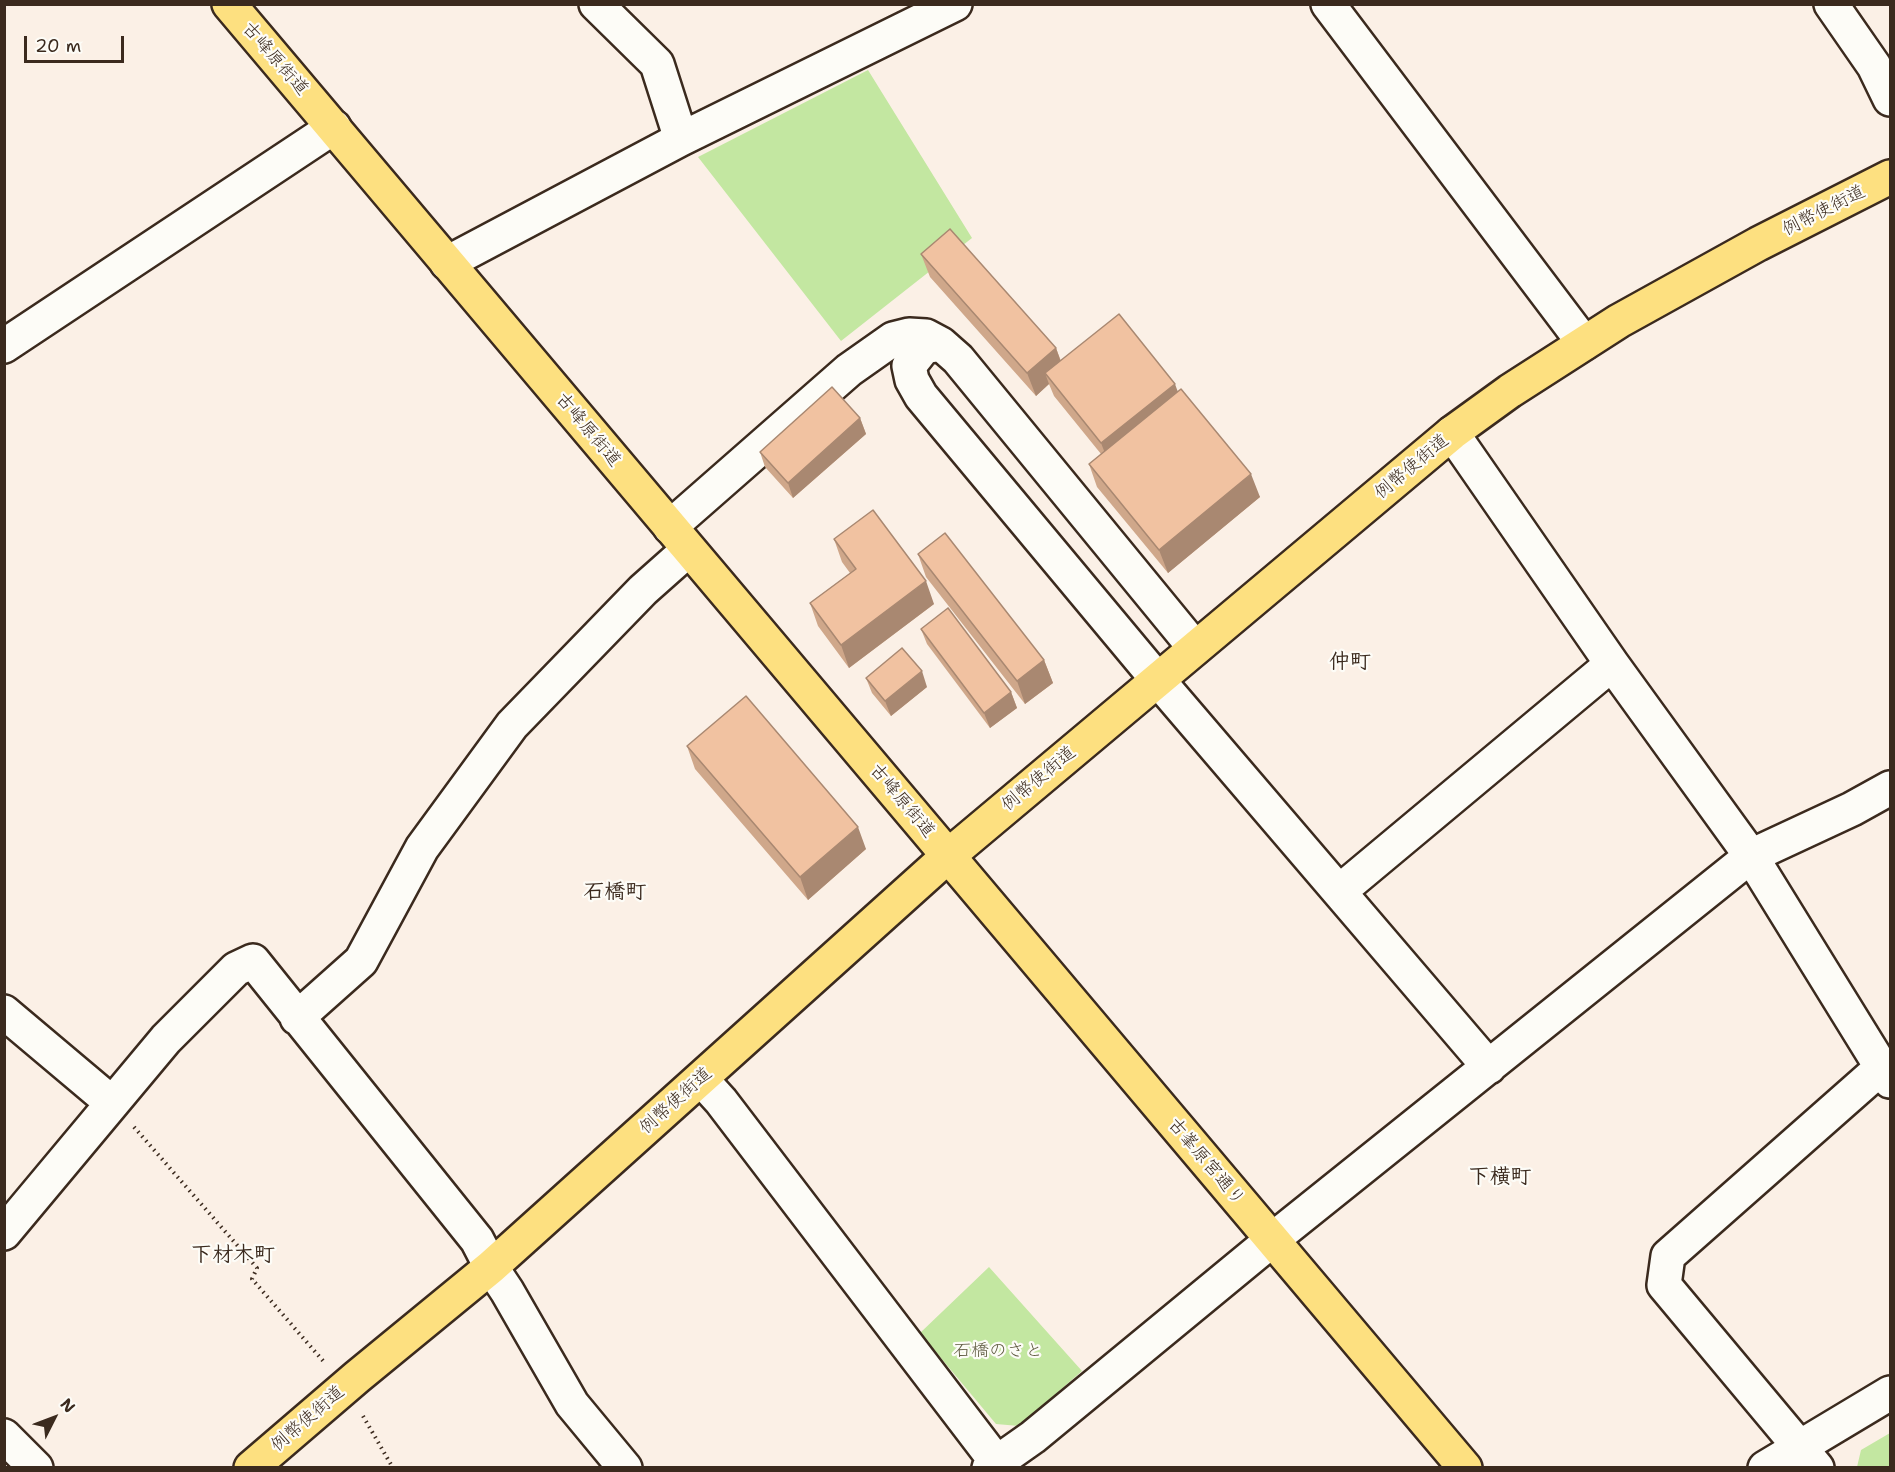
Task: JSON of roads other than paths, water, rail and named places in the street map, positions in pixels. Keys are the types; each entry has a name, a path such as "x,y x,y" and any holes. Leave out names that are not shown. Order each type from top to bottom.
{"main road":[{"name":"古峰原街道","path":"229,4 948,855"},
{"name":"例幣使街道","path":"251,1467 491,1267 948,855 1452,433 1510,391 1619,321 1739,255 1890,177"},
{"name":"古峯原宮通り","path":"948,855 1465,1467"}],"street":[{"path":"596,4 657,64 681,139"},
{"path":"447,263 681,139 955,4"},
{"path":"1328,4 1584,343"},
{"path":"1831,4 1874,66 1890,99"},
{"path":"4,346 334,127"},
{"path":"297,1018 361,961 422,848 512,725 644,590 679,538 849,370 893,339 909,335 926,336 941,344 958,359 1196,648"},
{"path":"941,344 924,347 909,366 912,381 921,396 1157,679 1489,1067"},
{"path":"1452,433 1612,664 1751,856 1886,1074 1668,1256 1664,1285 1808,1457"},
{"path":"1340,891 1612,664"},
{"path":"701,1079 721,1101 996,1466 1272,1240 1751,856 1833,819 1890,788"},
{"path":"4,1233 166,1040 236,969 253,961 477,1240 572,1404 625,1467"},
{"path":"4,1012 112,1103"},
{"path":"1765,1467 1808,1457 1890,1393"},
{"path":"4,1436 36,1467"}],"district":[{"name":"仲町","path":"1350,663"},
{"name":"石橋町","path":"615,893"},
{"name":"下横町","path":"1500,1178"},
{"name":"下材木町","path":"233,1256"}],"park label":[{"name":"石橋のさと","path":"998,1351"}]}
